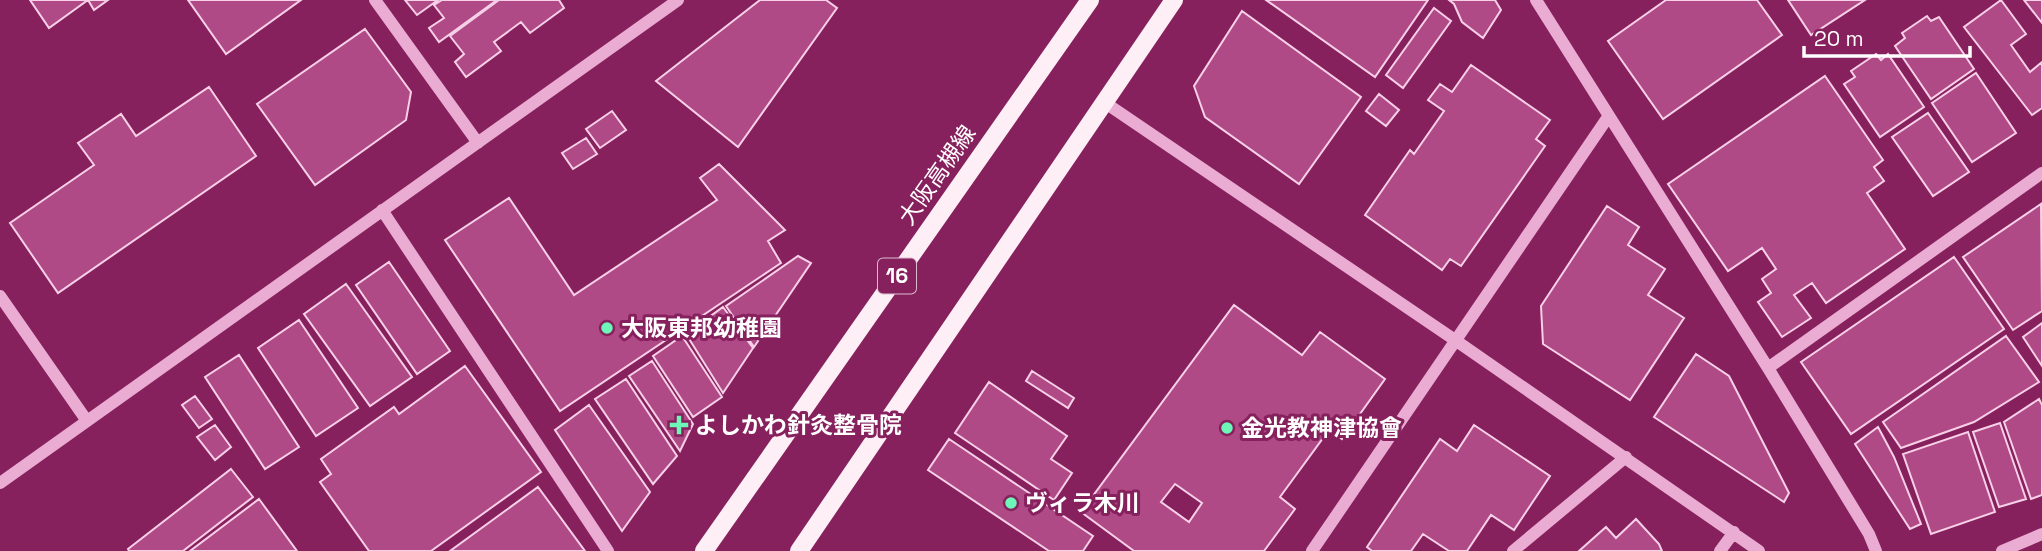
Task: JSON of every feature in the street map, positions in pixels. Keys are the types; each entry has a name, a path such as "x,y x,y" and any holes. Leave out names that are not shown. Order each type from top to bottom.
{"main road":[{"name":"大阪高槻線","path":"704,551 1090,0"},
{"path":"799,551 1174,0"}],"street":[{"path":"375,0 478,144"},
{"path":"0,483 678,0"},
{"path":"1536,0 1768,368 1869,534 1876,551"},
{"path":"1104,102 1626,457 1759,551"},
{"path":"1312,551 1608,117"},
{"path":"1768,368 2042,173"},
{"path":"382,210 608,551"},
{"path":"0,296 87,421"},
{"path":"1513,551 1626,457"},
{"path":"1720,551 1734,532"},
{"path":"2002,551 2042,534"}],"building":[{"path":"30,0 88,0 49,28"},
{"path":"88,0 108,0 94,10"},
{"path":"188,0 301,0 226,54"},
{"path":"405,0 438,0 417,15"},
{"path":"442,0 497,0 439,42 429,28 444,18 434,5"},
{"path":"499,0 559,0 564,8 530,33 521,22 494,42 501,51 466,77 455,62 464,54 450,36"},
{"path":"760,0 826,0 837,8 738,147 656,81"},
{"path":"1266,0 1428,0 1375,77"},
{"path":"1449,0 1495,0 1501,10 1483,38 1462,22 1454,4"},
{"path":"1666,0 1757,0 1782,35 1663,119 1608,41"},
{"path":"1788,0 1865,0 1811,35"},
{"path":"2001,0 2026,34 2011,45 2030,72 2042,62 2042,108 2032,115 1964,27"},
{"path":"2024,0 2042,0 2042,23"},
{"path":"1434,8 1451,21 1403,88 1386,75"},
{"path":"1242,11 1361,97 1299,184 1205,117 1194,86"},
{"path":"1927,16 1931,21 1939,17 1974,69 1931,99 1895,46 1905,38 1902,33"},
{"path":"365,29 411,92 406,120 315,185 257,104"},
{"path":"1876,54 1881,60 1888,54 1924,107 1880,137 1844,84 1855,77 1851,71"},
{"path":"1471,65 1550,120 1536,139 1545,146 1461,266 1450,259 1442,270 1365,215 1410,150 1414,154 1444,111 1428,100 1440,84 1452,92"},
{"path":"1976,73 2016,133 1972,162 1932,103"},
{"path":"1825,76 1883,160 1874,167 1884,181 1867,193 1905,249 1826,303 1812,283 1794,295 1811,318 1782,337 1758,302 1771,293 1762,279 1776,269 1762,248 1728,271 1668,184"},
{"path":"209,87 256,156 58,293 10,223 94,165 78,143 121,114 136,136"},
{"path":"1379,94 1399,110 1386,126 1366,111"},
{"path":"612,111 626,130 600,148 586,129"},
{"path":"1928,113 1969,172 1933,196 1892,137"},
{"path":"586,138 597,154 573,169 562,153"},
{"path":"719,164 785,230 768,241 781,263 560,411 445,240 509,198 574,295 717,200 700,178"},
{"path":"2041,204 2042,311 2013,330 1963,257"},
{"path":"1607,206 1639,227 1628,245 1665,269 1648,295 1684,318 1630,400 1543,344 1541,306"},
{"path":"798,256 811,263 754,347 726,306"},
{"path":"1954,257 2004,329 1851,434 1801,362"},
{"path":"389,262 450,351 417,374 356,285"},
{"path":"346,284 412,377 370,406 304,314"},
{"path":"1234,305 1302,355 1320,332 1385,379 1342,439 1329,430 1280,497 1295,509 1264,551 1134,551 1081,512","holes":["1175,484 1202,503 1189,522 1161,502"]},
{"path":"723,307 753,348 723,393 686,334"},
{"path":"299,320 358,408 316,436 258,348"},
{"path":"2042,323 2042,366 2023,337"},
{"path":"682,336 722,397 693,417 653,356"},
{"path":"2006,336 2039,382 1974,422 1901,448 1883,422"},
{"path":"1696,354 1729,376 1789,493 1784,502 1654,417"},
{"path":"239,355 299,447 265,469 205,377"},
{"path":"652,361 693,424 680,451 629,376"},
{"path":"465,366 541,472 431,551 369,551 320,482 331,474 321,459 394,407 399,414"},
{"path":"1032,371 1074,398 1068,408 1026,381"},
{"path":"626,379 677,456 653,484 595,399"},
{"path":"989,382 1067,436 1051,459 1072,473 1054,500 955,433"},
{"path":"195,396 212,419 199,428 182,405"},
{"path":"2039,399 2042,405 2042,495 2031,499 2004,422"},
{"path":"589,405 650,492 622,531 555,430"},
{"path":"2000,423 2026,499 1999,507 1973,432"},
{"path":"215,425 231,447 215,460 197,437"},
{"path":"1474,425 1550,476 1514,530 1491,515 1467,551 1449,551 1423,534 1411,551 1372,551 1367,547 1440,439 1457,451"},
{"path":"1878,427 1894,457 1921,524 1910,529 1855,444"},
{"path":"1968,432 1995,512 1931,534 1903,454"},
{"name":"ヴィラ木川","path":"949,439 1093,536 1083,551 1049,551 928,470"},
{"path":"231,469 253,497 183,551 129,551 128,549"},
{"path":"538,487 585,551 450,551"},
{"path":"259,499 297,551 190,551"},
{"path":"1636,519 1662,551 1579,551 1606,527 1616,538"}],"place":[{"name":"大阪東邦幼稚園","path":"607,328"},
{"name":"よしかわ針灸整骨院","path":"679,425"},
{"name":"金光教神津協會","path":"1227,428"},
{"name":"ヴィラ木川","path":"1011,503"}]}
